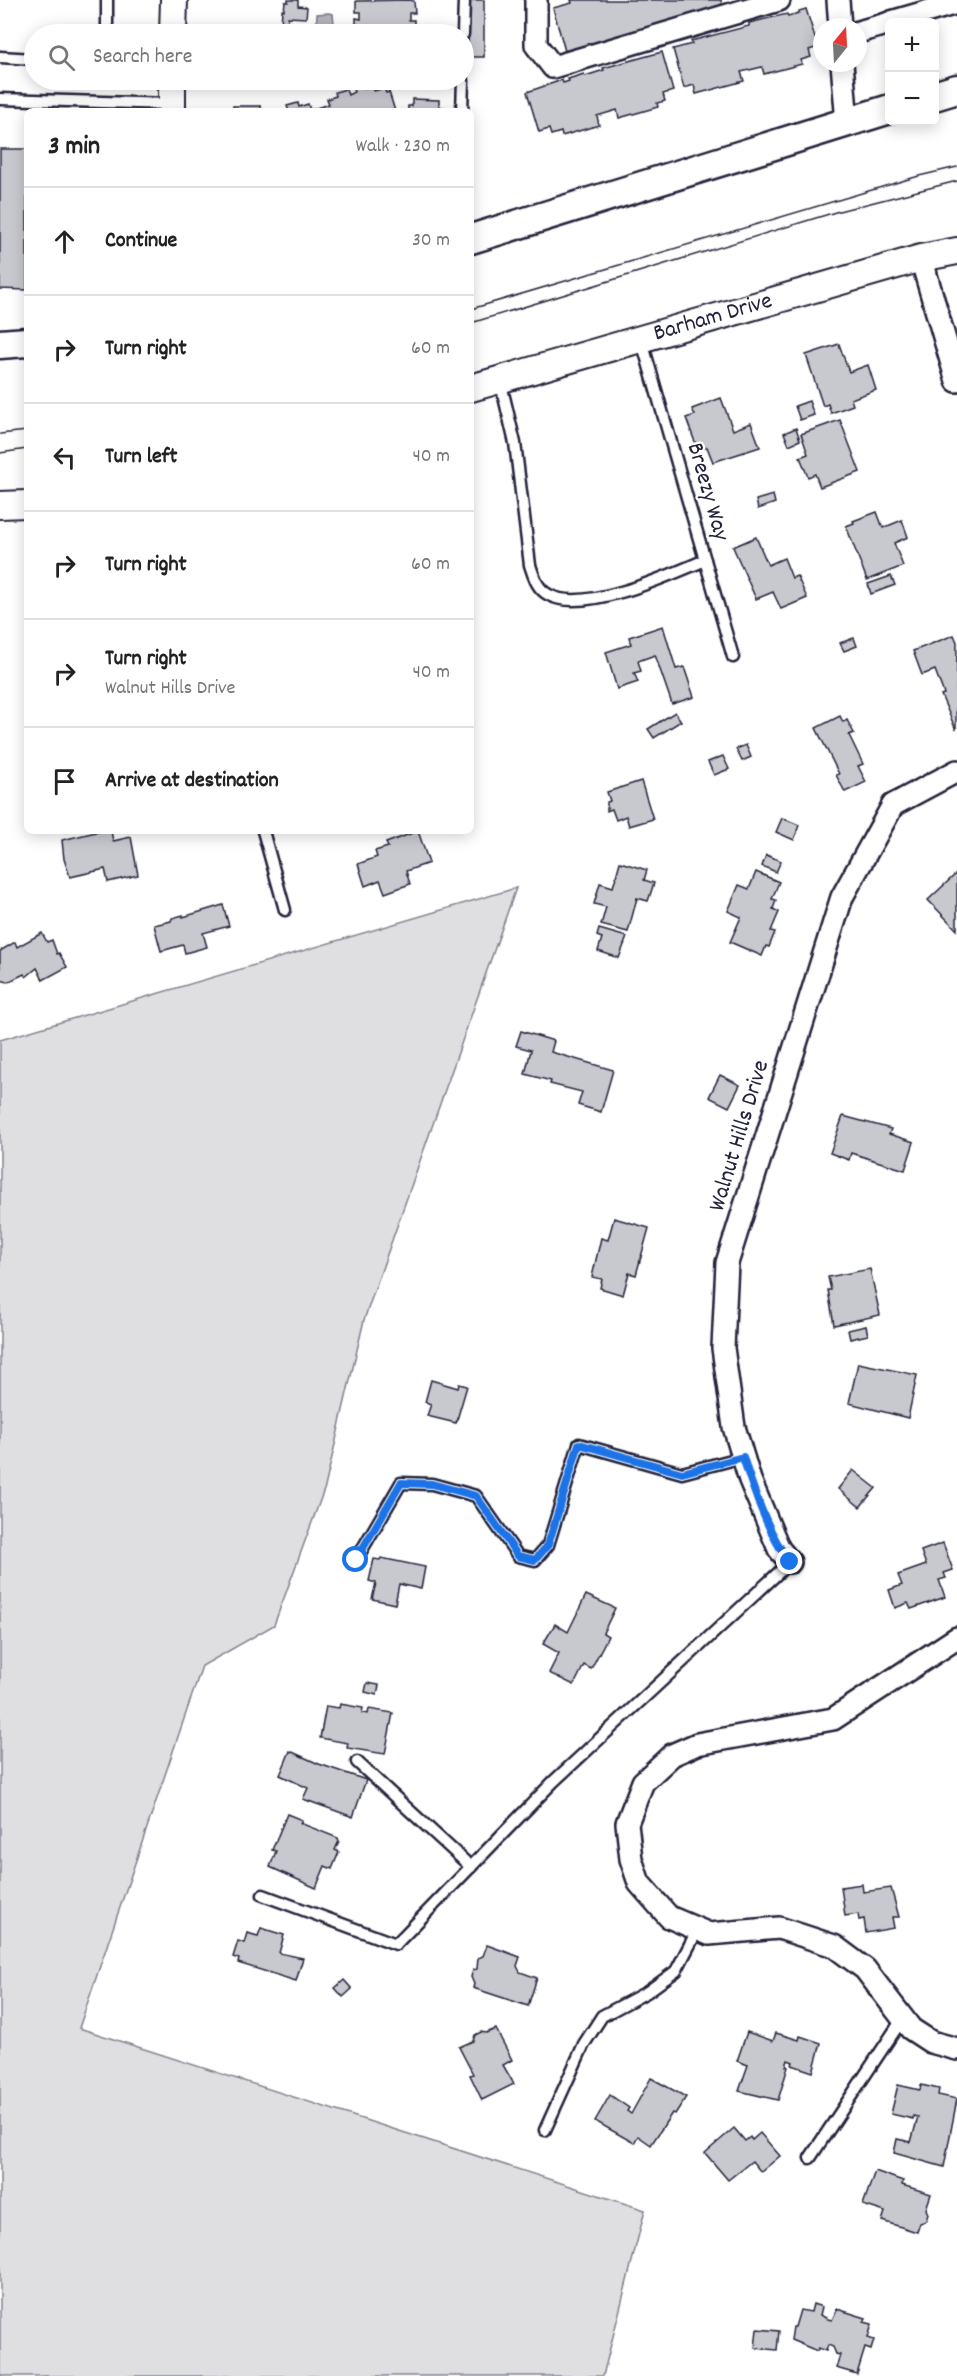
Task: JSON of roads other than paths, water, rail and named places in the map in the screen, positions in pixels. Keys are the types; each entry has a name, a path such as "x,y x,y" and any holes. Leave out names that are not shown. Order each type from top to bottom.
{"main road":[{"path":"939,94 957,89"},
{"path":"474,235 885,112"},
{"path":"0,344 24,342"}],"street":[{"path":"173,24 174,0"},
{"path":"536,0 536,45 553,68 779,0"},
{"path":"838,0 839,18"},
{"path":"907,18 957,3"},
{"path":"867,29 885,24"},
{"path":"843,72 847,123"},
{"name":"Barham Drive","path":"474,387 921,258 957,252"},
{"path":"921,258 957,381"},
{"path":"0,505 24,504"},
{"name":"Walnut Hills Drive","path":"790,1562 779,1549 750,1480 734,1427 723,1348 727,1263 842,897 893,805 957,771"},
{"path":"957,1638 833,1719 697,1743 672,1755 643,1782 627,1823 631,1859 639,1882 669,1917 709,1934 778,1928 834,1946 865,1969 911,2029 931,2042 957,2049"}],"lane":[{"path":"107,0 107,24"},
{"path":"463,24 464,0"},
{"path":"716,19 740,0"},
{"path":"0,57 24,58"},
{"path":"462,108 463,90"},
{"path":"0,99 113,107 172,98"},
{"name":"Breezy Way","path":"640,338 733,657"},
{"path":"500,380 515,443 530,565 536,583 548,595 566,601 594,599 669,576 705,560"},
{"path":"264,834 285,910"},
{"path":"356,1560 401,1483 432,1484 476,1496 518,1556 535,1560 548,1545 579,1444 682,1473 743,1457"},
{"path":"263,1894 396,1944 553,1782 790,1562"},
{"path":"357,1762 471,1867"},
{"path":"544,2130 584,2044 602,2016 646,1992 676,1971 698,1929"},
{"path":"810,2158 903,2018"}],"tram line":[{"path":"474,308 919,176 957,167"},
{"path":"474,322 839,211 957,181"},
{"path":"0,434 24,431"},
{"path":"0,453 24,449"}]}
